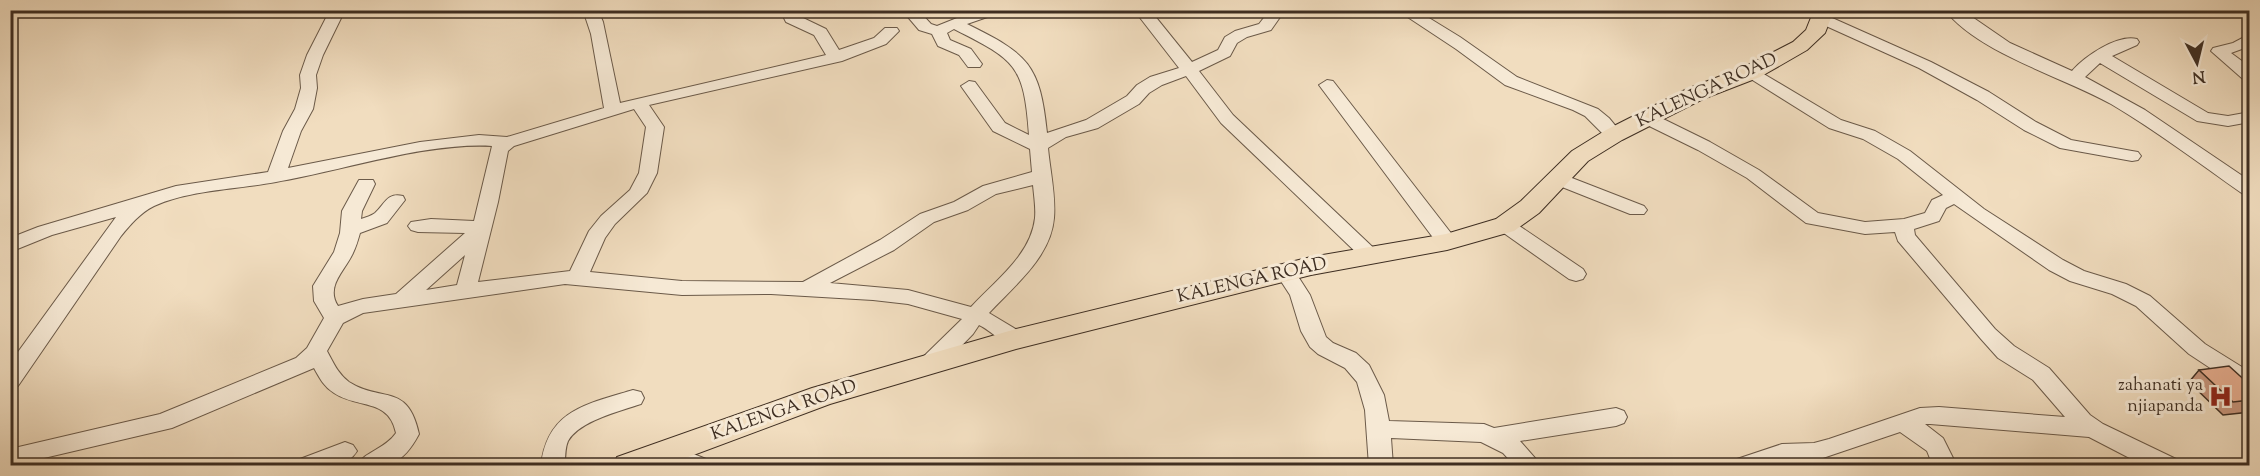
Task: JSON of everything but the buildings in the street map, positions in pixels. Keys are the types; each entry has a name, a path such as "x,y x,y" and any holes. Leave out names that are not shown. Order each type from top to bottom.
{"main road":[{"name":"KALENGA ROAD","path":"628,465 822,396 1016,339 1285,272 1370,254 1448,242 1505,225 1530,207 1580,156 1645,117 1695,94 1752,72 1800,46 1815,33 1823,14"}],"street":[{"path":"274,177 282,162 292,131 304,109 309,88 308,75 315,55 338,10"},
{"path":"590,10 599,26 608,96 613,109"},
{"path":"788,10 792,19 820,32 836,58"},
{"path":"909,10 925,27 946,27 994,10"},
{"path":"1141,10 1227,119 1370,254"},
{"path":"1952,10 1976,30 2009,51 2075,79 2139,114 2250,190"},
{"path":"1038,146 1059,134 1092,124 1133,99 1156,81 1189,70 1224,53 1231,40 1236,36 1265,27 1276,11"},
{"path":"1408,11 1437,28 1514,82 1563,98 1594,113 1605,122 1614,135"},
{"path":"1823,14 1926,65 2058,140 2094,150 2132,156"},
{"path":"946,27 944,43 965,52 974,64"},
{"path":"929,365 966,329 975,315 1031,255 1040,238 1045,217 1032,90 1017,60 1002,47 946,27"},
{"path":"465,292 489,202 498,153 500,148 508,142 638,102 836,58 880,41 891,32"},
{"path":"2250,39 2239,46 2219,51 2250,75"},
{"path":"2075,79 2081,70 2098,55 2131,42"},
{"path":"2098,55 2198,115 2228,121 2250,117"},
{"path":"1752,72 1835,124 1869,135 1904,155 1977,213 2056,265 2077,276 2119,289 2143,301 2198,349 2250,383"},
{"path":"1327,85 1448,242"},
{"path":"969,86 999,127 1038,146"},
{"path":"577,278 596,237 608,220 638,193 648,172 655,127 638,102"},
{"path":"1645,117 1704,146 1753,174 1813,219 1831,220 1865,228 1904,225 1932,217 1939,204 1956,196"},
{"path":"10,246 63,226 199,188 274,177 420,147 479,140 508,142"},
{"path":"805,290 834,272 887,245 927,218 969,203 990,190 1041,176"},
{"path":"1559,179 1637,210"},
{"path":"335,318 324,301 322,293 328,276 344,252 352,211 366,184"},
{"path":"350,230 381,219 396,200"},
{"path":"10,380 114,232 127,216 147,202"},
{"path":"418,226 444,225 481,230"},
{"path":"1505,225 1576,274"},
{"path":"1904,225 1905,236 1910,243 2006,352 2033,368 2082,420 2095,430 2168,465"},
{"path":"10,231 63,226"},
{"path":"402,300 481,230"},
{"path":"1285,272 1300,293 1310,330 1318,343 1328,351 1348,358 1363,372 1380,429 1381,465"},
{"path":"10,458 164,422 304,364 316,351 335,318 348,310 549,279 577,278 682,288 771,287 908,297 975,315 991,322 1016,339"},
{"path":"316,351 333,380 347,391 395,406 407,423 408,434 401,445 381,460 368,465"},
{"path":"553,465 557,440 564,430 589,415 633,398"},
{"path":"1745,465 1782,453 1814,452 1832,447 1922,415 1937,414 1977,420 2058,423 2095,430"},
{"path":"1380,429 1448,434 1475,432 1495,436 1616,417"},
{"path":"1900,423 1920,432 1932,441 1944,459 1945,465"},
{"path":"1495,436 1530,465"},
{"path":"308,465 345,451"},
{"path":"666,452 698,465"}],"place":[{"name":"zahanati ya njiapanda","path":"2221,396"}]}
